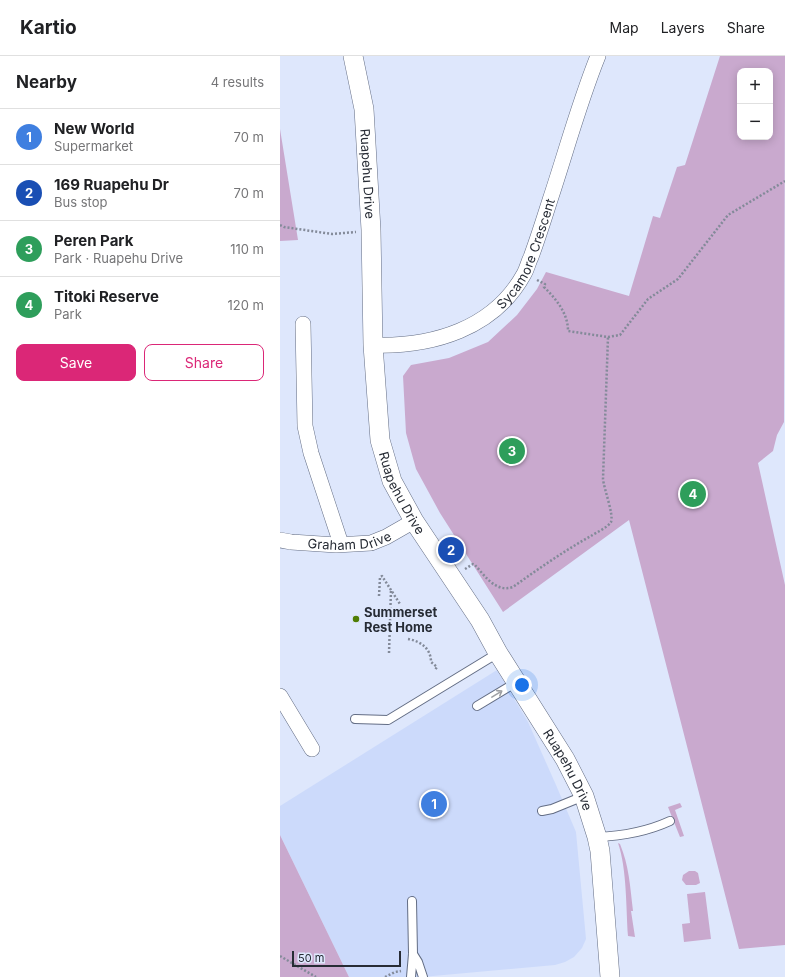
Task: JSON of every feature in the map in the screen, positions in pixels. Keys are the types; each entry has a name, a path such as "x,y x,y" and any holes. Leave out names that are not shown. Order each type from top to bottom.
{"street":[{"name":"Ruapehu Drive","path":"353,56 364,109 371,230 373,345 380,440 392,481 414,521 480,620 498,653 518,682 565,759 584,796 597,837 604,896 610,977"},
{"path":"585,56 592,70"},
{"name":"Sycamore Crescent","path":"373,345 390,345 436,339 461,331 484,318 504,301 524,274 536,243 592,70 598,56"},
{"path":"303,324 305,426 311,453 341,544"},
{"name":"Graham Drive","path":"280,540 292,542 341,544 371,543 386,537 414,521"},
{"path":"280,696 312,749"}],"lane":[{"path":"354,719 388,720 498,653"},
{"path":"477,706 518,682"},
{"path":"542,811 552,809 584,796"},
{"path":"597,837 650,830 670,821"},
{"path":"408,974 413,954 412,901"},
{"path":"413,954 418,962 423,977"}],"path":[{"path":"524,274 545,284 544,287 556,300 568,322 568,331 608,337 620,335 648,300 678,279 728,215 785,181"},
{"path":"280,225 284,227 332,234 371,230"},
{"path":"451,578 473,564 499,588 507,589 513,587 566,550 604,528 611,522 612,514 605,493 603,480 608,337"},
{"path":"379,596 380,577 382,576 400,604"},
{"path":"389,653 391,590"},
{"path":"408,638 416,640 428,649 431,655 431,662 438,667 435,670"},
{"path":"280,956 316,977"},
{"path":"385,977 394,972 408,974"}],"shaded area":[{"path":"720,56 785,56 784,422 777,435 773,451 758,463 785,585 785,945 739,949 629,520 503,612 440,513 416,469 406,433 403,376 411,365 449,358 488,342 517,315 537,289 546,272 629,296 653,216 660,218 677,167 685,165"},
{"path":"280,129 298,240 280,241"},
{"path":"497,670 528,722 576,832 586,939 582,948 574,957 555,965 422,977 349,977 280,835 280,806"},
{"path":"680,803 682,807 675,810 684,836 680,837 668,807"},
{"path":"280,835 349,977 280,977"},
{"path":"618,843 620,844 623,852 629,876 633,911 631,911 635,937 628,936 625,876"},
{"path":"689,871 695,871 698,873 700,883 696,885 686,885 682,880 683,875"},
{"path":"705,892 711,939 684,942 682,924 690,923 687,894"}],"place":[{"name":"Peren Park","path":"512,451"},
{"name":"Titoki Reserve","path":"693,494"},
{"name":"169 Ruapehu Dr","path":"451,550"},
{"name":"Summerset Rest Home","path":"356,619"},
{"name":"New World","path":"434,804"}]}
